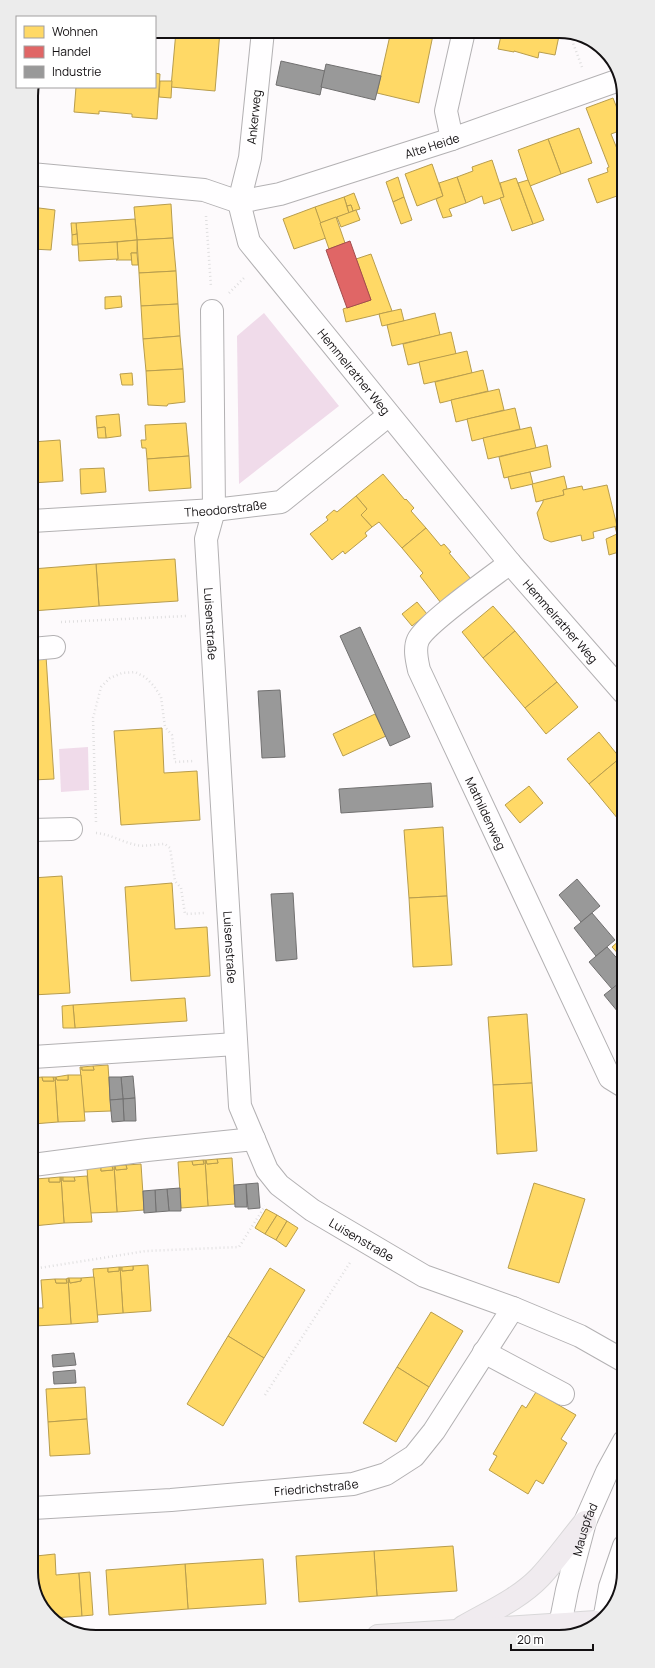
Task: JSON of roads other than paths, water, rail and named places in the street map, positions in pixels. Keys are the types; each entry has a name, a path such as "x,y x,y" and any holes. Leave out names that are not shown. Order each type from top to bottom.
{"main road":[{"path":"457,1630 508,1602 529,1587 540,1577 584,1522"},
{"path":"457,1630 559,1629 585,1624"}],"street":[{"name":"Ankerweg","path":"239,202 250,158 262,38"},
{"path":"452,138 446,112 462,38"},
{"name":"Alte Heide","path":"239,202 280,194 452,138 615,81"},
{"path":"38,175 204,190 239,202"},
{"name":"Hemmelrather Weg","path":"239,202 248,242 510,562 617,685"},
{"name":"Luisenstraße","path":"212,312 214,510 206,539 240,1106 267,1170 279,1185 312,1210 424,1276 512,1308 580,1336 617,1357"},
{"name":"Theodorstraße","path":"38,521 214,510 280,502 389,415"},
{"name":"Mathildenweg","path":"510,562 431,624 418,640 416,658 419,670 610,1078 617,1082"},
{"path":"38,648 54,647"},
{"path":"38,830 71,829"},
{"path":"38,1057 236,1044"},
{"path":"38,1164 146,1150 254,1139"},
{"name":"Friedrichstraße","path":"38,1508 171,1500 353,1484 386,1474 414,1456 434,1431 512,1308"},
{"path":"484,1352 563,1394"},
{"name":"Mauspfad","path":"559,1629 584,1522 617,1454"},
{"path":"607,1604 610,1587 617,1566"}]}
